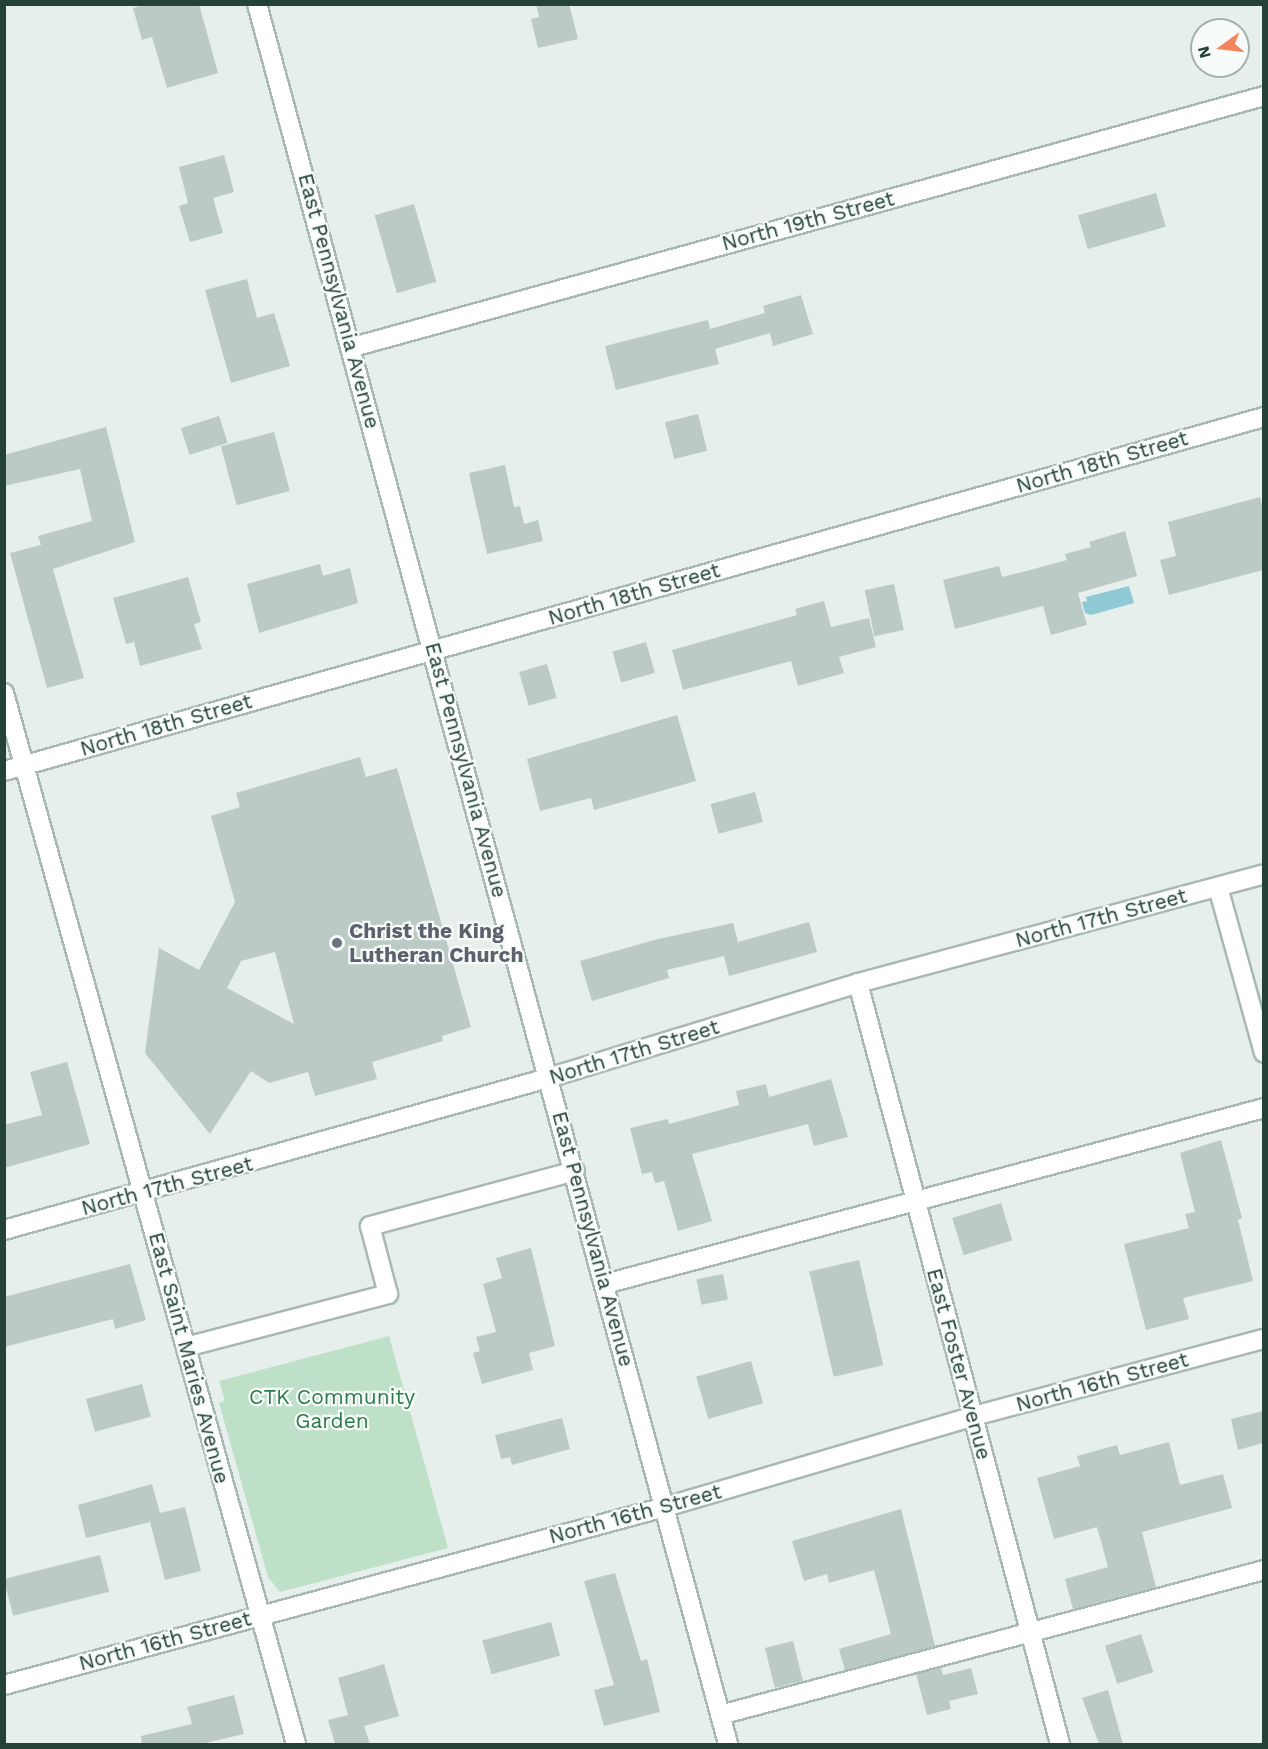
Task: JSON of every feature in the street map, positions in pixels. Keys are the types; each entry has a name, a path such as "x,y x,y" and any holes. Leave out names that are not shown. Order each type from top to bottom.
{"street":[{"name":"East Pennsylvania Avenue","path":"257,4 435,650 728,1744"},
{"name":"North 19th Street","path":"352,347 1263,96"},
{"name":"North 18th Street","path":"4,771 1263,417"},
{"name":"East Saint Maries Avenue","path":"4,693 296,1744"},
{"name":"North 17th Street","path":"4,1230 548,1078 858,983 1263,874"},
{"path":"1218,887 1263,1053"},
{"name":"East Foster Avenue","path":"858,983 1060,1744"},
{"path":"605,1284 1263,1108"},
{"path":"186,1347 388,1294 370,1226 575,1171"},
{"name":"North 16th Street","path":"4,1685 665,1507 974,1416 1263,1339"},
{"path":"720,1715 1263,1570"}],"green space":[{"name":"CTK Community Garden","path":"389,1336 448,1548 280,1592 268,1577 219,1403 225,1401 219,1381"}],"water":[{"path":"1129,586 1134,603 1091,615 1085,613 1082,602 1087,601 1086,597"}],"building":[{"path":"147,4 199,4 218,73 167,88 152,37 142,40 133,8"},
{"path":"536,4 569,4 578,39 538,48 531,19 539,17"},
{"path":"224,155 234,192 213,198 223,233 190,242 179,206 188,203 179,167"},
{"path":"1156,193 1166,227 1088,249 1078,215"},
{"path":"414,204 436,282 397,293 375,215"},
{"path":"247,279 257,318 274,313 290,366 231,383 205,290"},
{"path":"801,295 813,334 773,346 770,333 715,349 719,364 616,390 605,346 708,320 710,329 765,313 763,306"},
{"path":"698,414 707,451 674,459 665,422"},
{"path":"219,416 228,443 190,455 181,428"},
{"path":"106,427 135,542 53,569 84,678 47,688 10,553 41,545 38,536 92,521 80,469 4,486 4,455"},
{"path":"274,432 290,491 237,505 221,446"},
{"path":"505,465 514,507 520,506 524,524 538,520 543,541 487,554 469,473"},
{"path":"1260,497 1263,510 1263,570 1169,595 1160,560 1176,556 1168,522"},
{"path":"1125,531 1137,576 1078,593 1087,625 1051,635 1043,606 955,629 943,580 999,566 1002,577 1030,570 1067,560 1065,554 1091,547 1089,542"},
{"path":"320,564 323,576 350,568 358,603 259,633 247,584"},
{"path":"188,577 201,622 194,624 202,649 140,666 134,642 126,644 113,598"},
{"path":"894,584 904,630 874,636 865,590"},
{"path":"824,601 831,627 869,618 876,647 839,657 844,673 798,686 791,661 683,690 672,650 797,615 795,609"},
{"path":"646,642 655,673 621,682 612,652"},
{"path":"547,664 557,698 529,706 519,672"},
{"path":"677,715 696,781 594,810 591,798 540,811 527,759"},
{"name":"Christ the King Lutheran Church","path":"360,757 366,777 397,768 471,1027 442,1036 443,1041 372,1062 377,1079 315,1096 308,1072 269,1083 251,1071 210,1134 145,1053 159,948 199,970 235,902 211,816 240,807 236,793","holes":["275,952 294,1024 227,988 241,961"]},
{"path":"755,792 763,822 719,834 711,804"},
{"path":"809,922 817,952 729,976 724,956 667,970 669,978 592,1001 580,961 658,939 733,923 738,942"},
{"path":"67,1062 90,1144 4,1168 4,1125 42,1115 30,1072"},
{"path":"831,1079 848,1137 814,1146 808,1124 692,1154 712,1221 678,1231 664,1181 655,1183 652,1172 642,1174 630,1128 668,1119 669,1124 739,1105 736,1091 766,1084 769,1097"},
{"path":"1221,1140 1242,1218 1238,1220 1253,1281 1183,1298 1189,1319 1146,1330 1124,1244 1189,1228 1185,1214 1195,1212 1180,1153"},
{"path":"1001,1203 1012,1240 964,1255 952,1218"},
{"path":"531,1248 555,1346 529,1353 533,1370 482,1384 473,1353 480,1351 476,1337 496,1332 483,1284 502,1278 496,1258"},
{"path":"859,1260 883,1365 834,1377 809,1271"},
{"path":"130,1264 146,1320 115,1329 113,1319 4,1347 4,1297"},
{"path":"723,1274 728,1300 701,1305 696,1279"},
{"path":"751,1361 763,1403 708,1419 696,1377"},
{"path":"142,1384 151,1417 95,1432 86,1399"},
{"path":"1263,1411 1263,1443 1238,1450 1231,1419"},
{"path":"562,1418 570,1449 512,1465 510,1457 501,1459 495,1435"},
{"path":"1169,1442 1180,1485 1223,1474 1232,1508 1142,1532 1156,1587 1073,1609 1065,1579 1108,1567 1097,1527 1054,1539 1037,1478 1080,1466 1077,1456 1117,1445 1120,1455"},
{"path":"152,1484 160,1513 185,1507 201,1571 165,1580 150,1522 86,1538 78,1505"},
{"path":"901,1509 935,1646 845,1670 839,1649 891,1634 874,1570 829,1583 827,1574 804,1581 792,1541"},
{"path":"100,1555 109,1592 13,1616 4,1579"},
{"path":"615,1573 641,1661 647,1659 660,1712 604,1726 594,1690 614,1685 584,1581"},
{"path":"551,1622 560,1656 491,1674 482,1640"},
{"path":"1141,1634 1153,1672 1117,1684 1105,1646"},
{"path":"793,1641 803,1681 775,1688 765,1648"},
{"path":"384,1664 399,1716 364,1726 370,1744 335,1744 328,1720 348,1715 338,1678"},
{"path":"941,1668 943,1675 971,1668 978,1694 949,1701 951,1709 927,1715 916,1674"},
{"path":"1108,1690 1123,1744 1099,1744 1082,1698"},
{"path":"234,1695 244,1734 201,1744 142,1744 141,1736 192,1724 187,1707"}],"place":[{"name":"Christ the King Lutheran Church","path":"337,943"}]}
